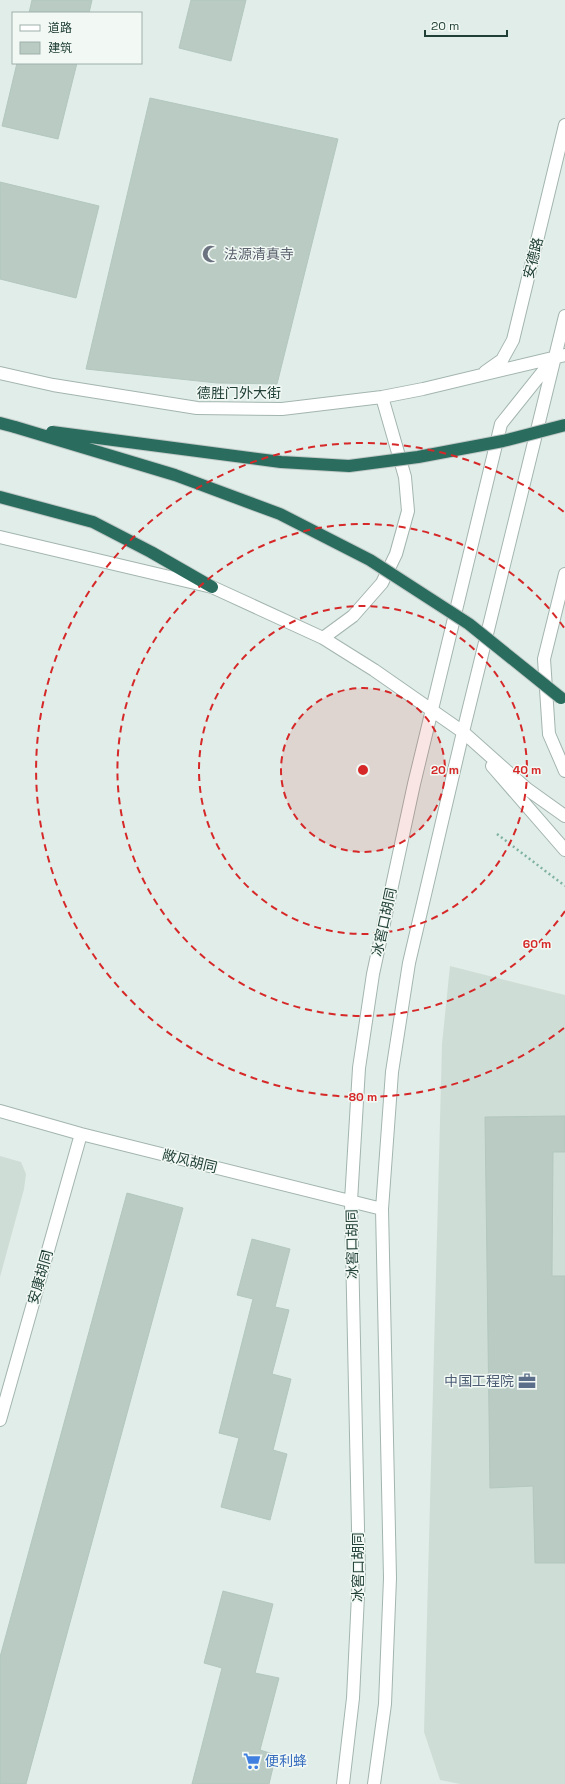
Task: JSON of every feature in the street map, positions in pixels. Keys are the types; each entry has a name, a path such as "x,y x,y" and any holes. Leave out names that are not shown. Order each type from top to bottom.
{"highway":[{"path":"0,423 175,474 280,514 370,560 469,624 565,702"},
{"path":"15,427 281,462 349,466 433,454 503,441 565,425"},
{"path":"0,497 92,522 151,552 212,587"}],"street":[{"name":"安德路","path":"479,377 502,360 513,340 565,125"},
{"path":"374,1784 385,1704 390,1578 382,1209 392,1072 409,962 463,732 560,356 565,316"},
{"name":"德胜门外大街","path":"0,373 53,385 197,408 282,408 382,397 479,377 560,356"},
{"name":"冰窖口胡同","path":"343,1784 353,1698 359,1575 351,1201 359,1068 373,974 431,710 501,424 560,356"},
{"path":"324,638 353,616 382,583 396,554 408,511 405,477 382,397"},
{"path":"0,536 212,587 324,638 374,670 463,732 527,789 565,816"},
{"path":"565,574 544,659 549,734 565,770"},
{"path":"463,732 565,850"},
{"name":"敞风胡同","path":"0,1111 81,1134 382,1209"},
{"name":"安康胡同","path":"0,1420 81,1134"}],"path":[{"path":"498,834 565,886"}],"shaded area":[{"path":"450,966 565,995 565,1784 460,1784 440,1780 424,1732 442,1044"},
{"path":"0,1156 21,1162 26,1174 24,1189 0,1277"}],"building":[{"path":"32,0 92,0 89,12 29,12"},
{"path":"191,0 246,0 231,61 179,48"},
{"path":"17,64 77,64 58,139 2,126"},
{"name":"法源清真寺","path":"150,98 338,139 277,384 217,383 86,369"},
{"path":"0,182 99,206 76,298 0,279"},
{"name":"中国工程院","path":"565,1116 565,1152 553,1152 552,1276 565,1276 565,1563 535,1563 533,1486 490,1488 485,1117"},
{"path":"127,1193 183,1208 26,1784 0,1784 0,1657"},
{"path":"252,1239 290,1249 275,1307 289,1310 272,1374 291,1379 273,1450 287,1454 270,1520 221,1507 239,1438 219,1433 253,1299 237,1295"},
{"path":"223,1591 273,1604 255,1673 279,1678 260,1750 276,1755 269,1784 192,1784 222,1668 204,1663"}],"place":[{"name":"法源清真寺","path":"211,254"},
{"name":"中国工程院","path":"527,1381"},
{"name":"便利蜂","path":"252,1761"}]}
